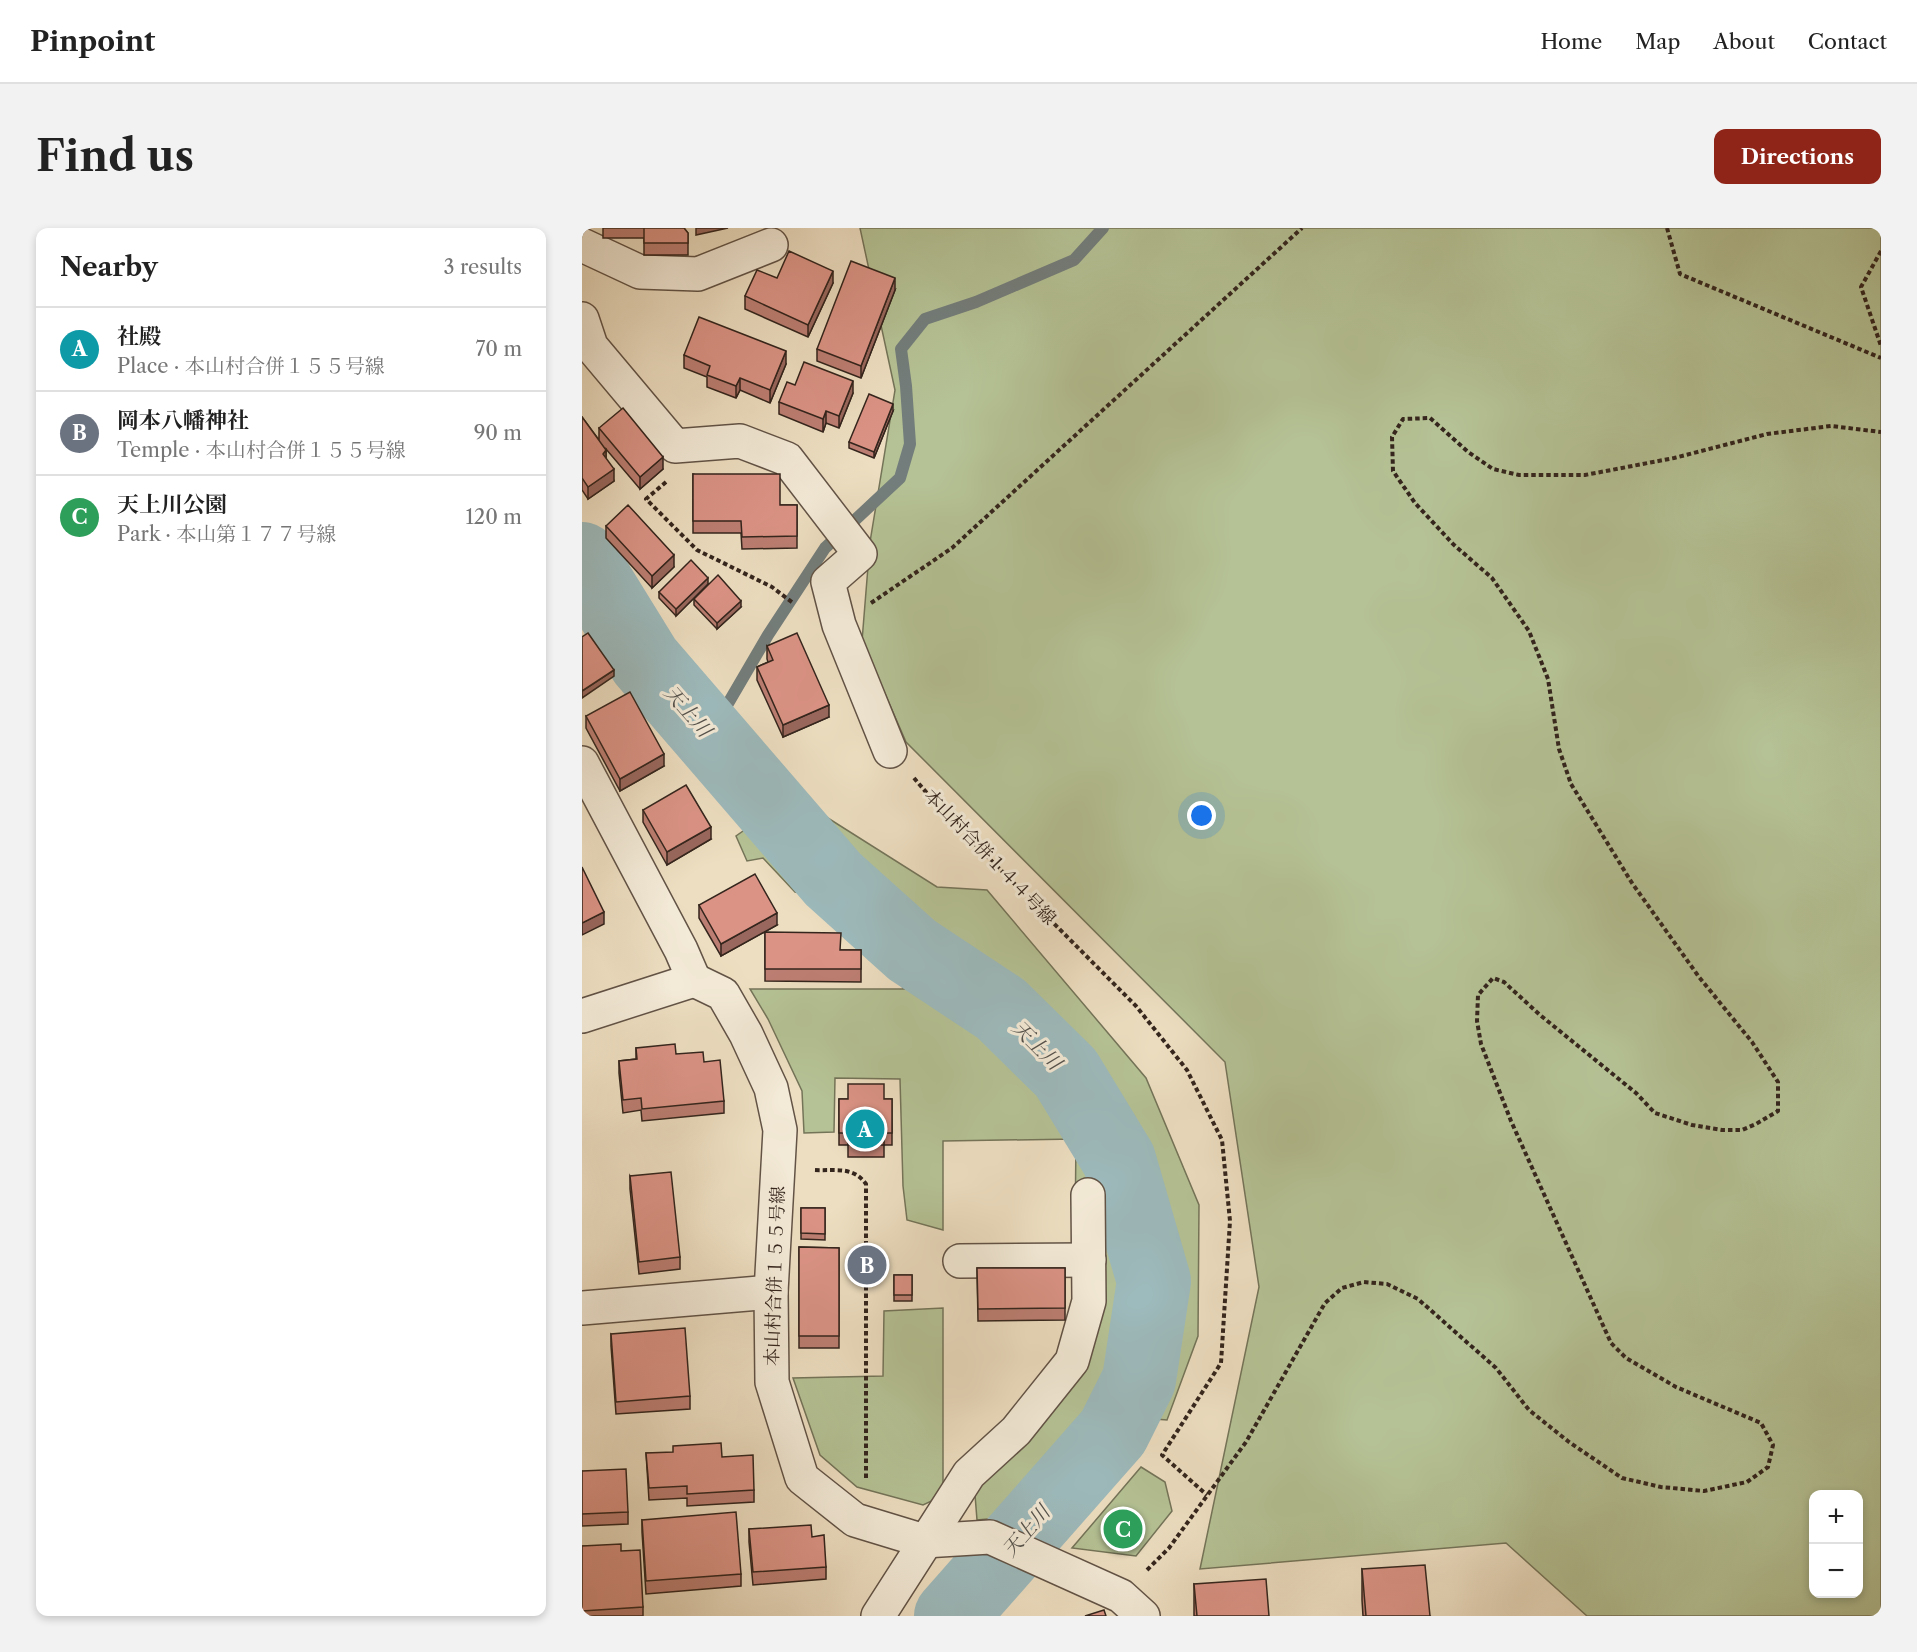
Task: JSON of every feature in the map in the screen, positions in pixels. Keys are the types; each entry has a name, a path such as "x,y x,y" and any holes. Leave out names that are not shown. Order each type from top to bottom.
{"street":[{"path":"582,245 640,272 698,274 771,244"},
{"path":"582,320 591,346 675,446 740,441 787,459 860,554 828,582 839,625 890,751"},
{"path":"582,763 681,950 694,980 582,1016"},
{"name":"本山村合併１５５号線","path":"694,980 723,994 746,1034 771,1088 780,1130 771,1292 772,1382 802,1478 855,1520 924,1541"},
{"path":"878,1616 969,1474 1017,1431 1072,1360 1089,1300 1089,1195"},
{"path":"960,1261 1089,1260"},
{"path":"582,1308 771,1292"},
{"path":"924,1541 990,1537 1041,1559 1132,1606"}],"path":[{"path":"839,625 952,548 1302,228"},
{"path":"1667,228 1680,274 1881,358"},
{"path":"1881,251 1861,287 1881,346"},
{"path":"1132,1606 1170,1548 1246,1442 1325,1303 1342,1288 1364,1282 1387,1284 1418,1299 1496,1368 1529,1410 1569,1442 1622,1478 1704,1491 1747,1482 1768,1467 1773,1445 1761,1423 1676,1387 1626,1358 1611,1343 1511,1121 1480,1044 1477,1021 1478,995 1493,978 1504,982 1540,1015 1636,1094 1655,1113 1692,1125 1722,1130 1742,1130 1756,1124 1778,1111 1778,1082 1752,1042 1699,977 1632,883 1571,784 1559,749 1548,679 1529,631 1492,578 1453,544 1415,503 1393,471 1392,437 1403,419 1430,418 1468,452 1493,469 1519,475 1585,475 1674,458 1767,434 1831,426 1881,431"},
{"path":"646,499 697,550 772,586 798,608"},
{"name":"本山村合併１４４号線","path":"890,751 943,812 1136,1006 1187,1070 1222,1140 1230,1221 1221,1363 1162,1455 1207,1495"},
{"path":"778,1170 852,1171 866,1184 866,1470"}],"green space":[{"path":"860,228 1881,228 1881,1616 1587,1616 1506,1543 1200,1569 1259,1287 1225,1062 906,742 862,641 870,542 895,390"},
{"path":"793,796 937,887 987,890 1146,1078 1199,1205 1198,1336 1167,1420 1155,1419 1173,1303 1171,1226 1146,1201 1128,1237 1118,1341 1078,1444 1022,1516 977,1520 974,1482 1047,1416 1074,1325 1076,1139 943,1141 943,1230 907,1220 903,1186 900,1079 835,1078 834,1132 804,1133 802,1091 768,1019 750,989 904,989 834,899 795,892 763,858 747,861 736,836"},
{"path":"943,1308 943,1490 936,1499 923,1505 857,1487 820,1455 793,1378 883,1376 884,1311"},
{"path":"1141,1467 1165,1482 1172,1511 1136,1556 1072,1548"}],"building":[{"path":"644,228 684,228 688,233 688,243 644,243"},
{"path":"789,251 833,271 808,325 745,296 757,270 777,278"},
{"path":"851,261 895,278 861,366 817,349"},
{"path":"699,317 786,351 770,390 740,378 736,386 707,375 710,366 684,355"},
{"path":"804,362 853,381 839,416 826,411 823,419 779,402 787,382 795,385"},
{"path":"869,394 893,404 874,452 849,442"},
{"path":"623,408 663,457 640,477 599,428"},
{"path":"582,417 606,450 603,454 614,469 588,487 582,478"},
{"path":"693,474 780,474 780,505 797,505 797,536 742,537 741,521 693,521"},
{"path":"628,505 674,555 652,576 606,526"},
{"path":"691,560 708,578 676,609 659,592"},
{"path":"718,575 741,601 717,623 694,599"},
{"path":"588,633 614,670 582,691 582,637"},
{"path":"797,633 829,705 783,725 757,667 773,660 767,646"},
{"path":"630,692 664,754 620,779 586,716"},
{"path":"686,785 711,827 667,852 643,810"},
{"path":"582,867 604,912 582,923"},
{"path":"755,874 777,913 721,944 699,905"},
{"path":"765,932 841,933 840,950 861,950 861,969 765,969"},
{"path":"675,1044 676,1054 703,1052 704,1062 720,1060 724,1101 642,1109 641,1098 623,1100 619,1061 637,1059 636,1048"},
{"path":"848,1084 884,1084 884,1099 892,1099 892,1133 884,1133 884,1145 848,1145 848,1133 839,1133 839,1099 848,1099"},
{"path":"671,1172 680,1257 639,1262 630,1176"},
{"path":"801,1208 825,1208 825,1234 801,1233"},
{"path":"799,1247 839,1248 839,1336 799,1336"},
{"path":"977,1268 1065,1268 1065,1308 978,1309"},
{"path":"894,1275 912,1275 912,1295 894,1295"},
{"path":"685,1328 690,1396 616,1402 611,1334"},
{"path":"721,1443 722,1457 753,1455 754,1490 687,1494 687,1486 649,1488 646,1453 673,1452 673,1446"},
{"path":"626,1469 628,1512 582,1514 582,1471"},
{"path":"736,1512 741,1574 646,1581 642,1520"},
{"path":"811,1525 812,1537 824,1535 826,1567 753,1572 749,1529"},
{"path":"621,1544 621,1551 640,1550 643,1607 582,1611 582,1546"},
{"path":"1425,1565 1430,1616 1366,1616 1362,1569"},
{"path":"1266,1579 1269,1616 1197,1616 1194,1584"},
{"path":"1104,1610 1106,1616 1085,1616"}],"waterway":[{"path":"709,736 768,635 825,548 900,478 910,444 901,349 925,319 976,302 1074,260 1103,228"},
{"name":"天上川","path":"582,559 645,661 833,879 912,950 1001,1009 1066,1073 1119,1160 1154,1281 1139,1380 1113,1432 951,1616"}],"place":[{"name":"社殿","path":"865,1129"},
{"name":"岡本八幡神社","path":"867,1265"},
{"name":"天上川公園","path":"1123,1529"}]}
